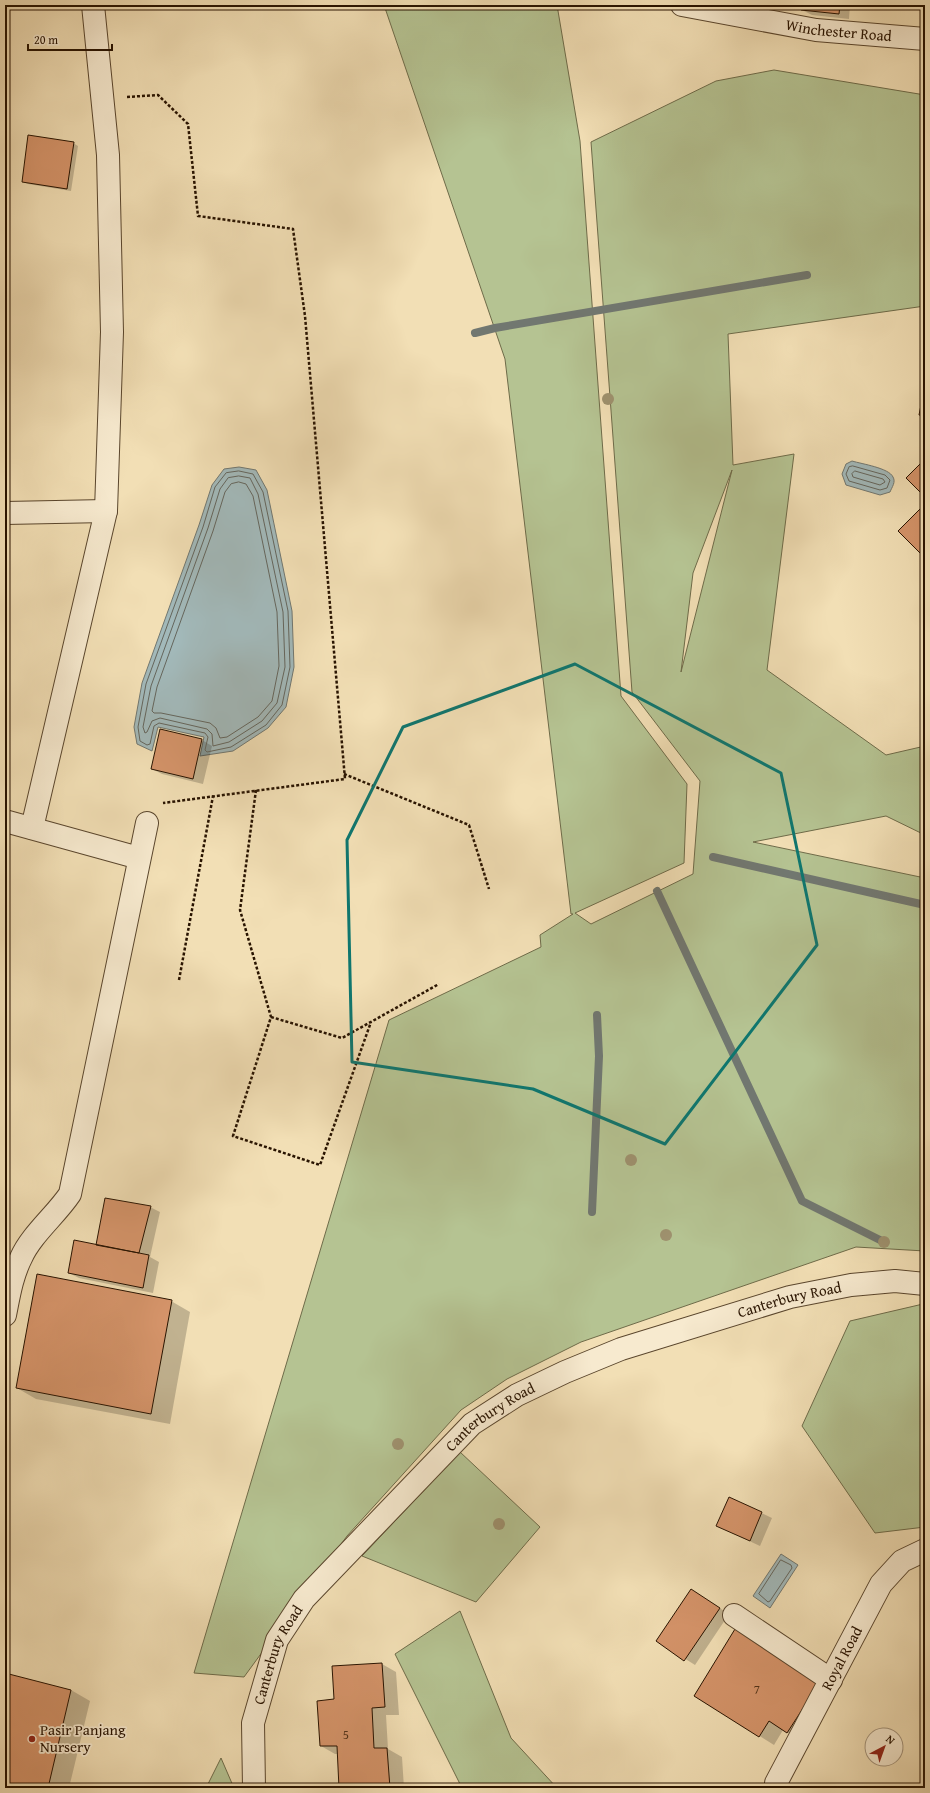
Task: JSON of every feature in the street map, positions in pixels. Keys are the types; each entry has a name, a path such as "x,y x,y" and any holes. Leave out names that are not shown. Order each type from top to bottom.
{"street":[{"path":"32,828 106,511 112,332 108,155 94,5"},
{"name":"Winchester Road","path":"682,5 816,30 925,39"},
{"path":"5,513 106,511"},
{"path":"5,820 139,858"},
{"path":"5,1315 13,1278 21,1257 70,1194 147,823"},
{"name":"Canterbury Road","path":"254,1788 253,1723 277,1640 308,1594 472,1424 517,1395 565,1372 621,1349 790,1297 851,1285 895,1281 925,1284"},
{"name":"Royal Road","path":"776,1783 881,1584 902,1561 925,1550"},
{"path":"734,1615 831,1680"}],"path":[{"path":"103,99 158,95 188,124 198,216 293,229 305,316 345,778 151,805 147,823"},
{"path":"344,774 469,825 489,889"},
{"path":"256,790 240,910 271,1017 233,1136 320,1166 371,1022"},
{"path":"179,980 213,796"},
{"path":"271,1017 342,1038 439,984"}],"highlighted area":[{"path":"575,664 781,773 817,945 665,1144 533,1089 352,1062 347,840 403,727"}],"green space":[{"path":"384,5 557,5 580,141 621,696 687,784 684,863 575,913 591,924 693,874 700,781 632,692 591,142 716,81 774,70 925,95 925,306 728,334 733,465 794,454 767,670 886,755 925,746 925,835 886,816 753,842 925,878 925,1251 856,1247 581,1342 507,1379 461,1410 347,1536 244,1677 194,1673 389,1020 541,947 540,935 573,914 571,914 505,359","holes":["732,470 681,672 693,573"]},
{"path":"916,1282 925,1284 925,1527 875,1533 802,1426 850,1321 923,1304"},
{"path":"460,1452 540,1527 476,1602 362,1556"},
{"path":"460,1611 511,1738 557,1788 462,1788 395,1654"},
{"path":"221,1758 234,1788 206,1788"}],"water":[{"path":"852,461 881,469 890,474 894,481 890,492 880,495 846,485 842,474 846,464"},
{"path":"239,467 256,470 267,490 292,611 294,667 286,707 268,728 233,751 200,756 204,737 158,727 152,751 137,744 134,727 142,683 212,485 224,469"},
{"path":"781,1554 798,1565 770,1608 753,1596"}],"building":[{"path":"801,5 840,5 839,14 801,10"},
{"path":"28,135 74,142 67,189 22,182"},
{"path":"925,385 925,416 919,415"},
{"path":"925,459 925,497 906,478"},
{"path":"925,504 925,558 898,531"},
{"path":"160,729 202,739 193,779 151,769"},
{"path":"105,1198 151,1206 139,1253 96,1245"},
{"path":"74,1240 149,1255 143,1288 68,1273"},
{"path":"37,1274 172,1300 151,1414 16,1388"},
{"path":"729,1497 762,1512 750,1541 716,1526"},
{"path":"691,1589 720,1608 684,1661 656,1641"},
{"path":"735,1629 820,1682 787,1733 769,1721 759,1737 694,1696"},
{"path":"382,1663 385,1707 372,1708 374,1748 387,1748 390,1788 339,1788 337,1746 320,1746 317,1701 334,1699 332,1666"},
{"name":"Pasir Panjang Nursery","path":"5,1673 71,1690 48,1788 5,1788"}],"waterway":[{"path":"475,333 495,328 807,275"},
{"path":"713,857 925,905"},
{"path":"657,891 802,1201 884,1242"},
{"path":"592,1212 599,1056 597,1015"}],"place":[{"name":"Pasir Panjang Nursery","path":"32,1739"}]}
